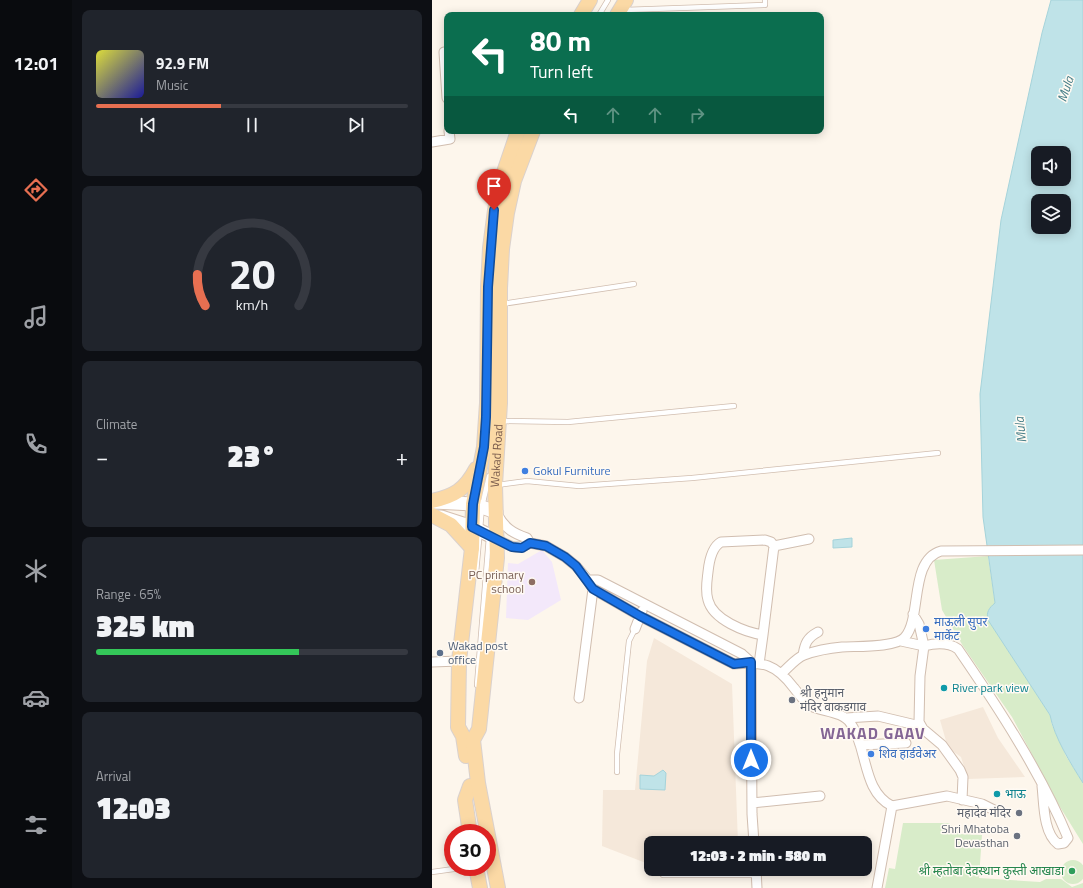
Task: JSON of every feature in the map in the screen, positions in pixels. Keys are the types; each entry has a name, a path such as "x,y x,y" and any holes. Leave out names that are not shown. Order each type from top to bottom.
{"main road":[{"path":"583,12 590,0"},
{"name":"Wakad Road","path":"468,738 479,729 497,558 485,534 488,287 490,248 494,210 502,178 524,134"},
{"name":"Wakad Road","path":"478,807 468,738 458,727 459,661 472,548 485,534 486,508 492,482 499,421 502,249 507,213 525,134"},
{"path":"432,501 448,497 465,487 487,452"},
{"path":"432,501 486,508"},
{"path":"432,514 485,534"},
{"path":"432,514 451,525 472,548"},
{"path":"469,824 465,800 474,784 486,796 505,888"},
{"path":"478,807 479,824"},
{"path":"478,807 498,888"},
{"path":"478,876 480,888"},
{"path":"489,876 491,888"}],"street":[{"path":"432,142 450,139 449,134"},
{"path":"486,508 512,533 527,538 530,543"},
{"path":"485,534 512,547 522,548 530,543 546,546 565,557 576,566 588,580 593,589 640,616 734,664 755,663"},
{"path":"774,546 809,539"},
{"path":"754,836 752,803 755,663 763,636 774,546 771,542 765,540 721,542 718,544 708,564 708,602 730,624 747,632 763,636"},
{"path":"901,641 906,637 913,614 922,571 934,553 941,551 1083,550"},
{"path":"588,580 598,580 742,654 755,663 782,673 809,705 846,718 878,716 920,726 942,745 960,770 963,777 962,800"},
{"path":"580,698 593,589"},
{"path":"635,629 644,604"},
{"path":"913,614 919,624 924,646 920,676 920,726"},
{"path":"803,655 804,644 809,637 818,632"},
{"path":"782,673 803,655 842,647 867,646 901,641 924,646 936,643 951,645 958,649 1019,744 1042,786 1068,838 1064,844 1058,844 1053,841 1049,831 1042,786"},
{"path":"432,662 459,661"},
{"path":"846,718 851,723 860,745 875,792 883,802 892,806 940,796 948,796 982,804 996,811"},
{"path":"860,745 906,743"},
{"path":"752,803 820,796"},
{"path":"877,888 892,806"},
{"path":"756,876 757,888"}],"lane":[{"path":"601,12 608,0"},
{"path":"621,8 765,5 765,0"},
{"path":"501,216 515,158"},
{"path":"487,452 495,415 495,309 499,223"},
{"path":"501,304 634,284"},
{"path":"499,421 568,422 734,406"},
{"path":"489,472 492,482 528,481 579,486 692,478 938,454"},
{"path":"475,579 485,534"},
{"path":"476,693 485,534"},
{"path":"617,772 617,754 629,641 635,629"},
{"path":"465,681 464,669 468,632"},
{"path":"464,696 468,738"},
{"path":"468,738 476,701"},
{"path":"432,872 444,870"}],"shaded area":[{"name":"PC primary school","path":"542,550 552,562 561,600 528,620 506,618 508,563 518,564"},
{"path":"654,638 732,684 738,836 644,836 644,862 602,846 603,790 635,790 647,661"},
{"path":"983,707 998,738 1025,777 968,779 961,757 948,748 940,720"}],"green space":[{"path":"988,556 995,604 988,610 988,620 1050,715 1052,725 1066,756 1083,783 1083,844 1060,807 1012,717 963,646 942,610 934,560"},
{"path":"903,823 949,823 960,834 982,835 979,878 1040,882 1046,879 1061,879 1072,887 1083,883 1083,888 885,888 889,868 895,869"},
{"name":"श्री म्हतोबा देवस्थान कुस्ती आखाडा","path":"1073,860 1081,864 1084,868 1084,876 1081,880 1073,884 1065,880 1061,872 1065,864"}],"water":[{"name":"Mula","path":"1051,0 1083,0 1083,783 1059,741 1050,715 987,617 988,610 995,603 983,517 980,394 1001,220 1042,33"},
{"path":"852,538 852,547 833,548 833,540"},
{"path":"663,770 666,773 665,790 640,789 640,775 654,776"}],"place":[{"name":"Gokul Furniture","path":"525,471"},
{"name":"PC primary school","path":"532,582"},
{"name":"माऊली सुपर मार्केट","path":"926,629"},
{"name":"Wakad post office","path":"440,653"},
{"name":"River park view","path":"944,688"},
{"name":"श्री हनुमान मंदिर वाकडगाव","path":"792,700"},
{"name":"शिव हार्डवेअर","path":"871,754"},
{"name":"भाऊ","path":"997,794"},
{"name":"महादेव मंदिर","path":"1019,813"},
{"name":"Shri Mhatoba Devasthan","path":"1017,836"},
{"name":"श्री म्हतोबा देवस्थान कुस्ती आखाडा","path":"1072,871"}],"district":[{"name":"WAKAD GAAV","path":"873,733"}],"route":[{"path":"494,210 488,287 487,402 484,447 473,504 472,527 512,547 522,548 530,543 546,546 565,557 576,566 588,580 593,589 640,616 734,664 751,662 751,760"}]}
